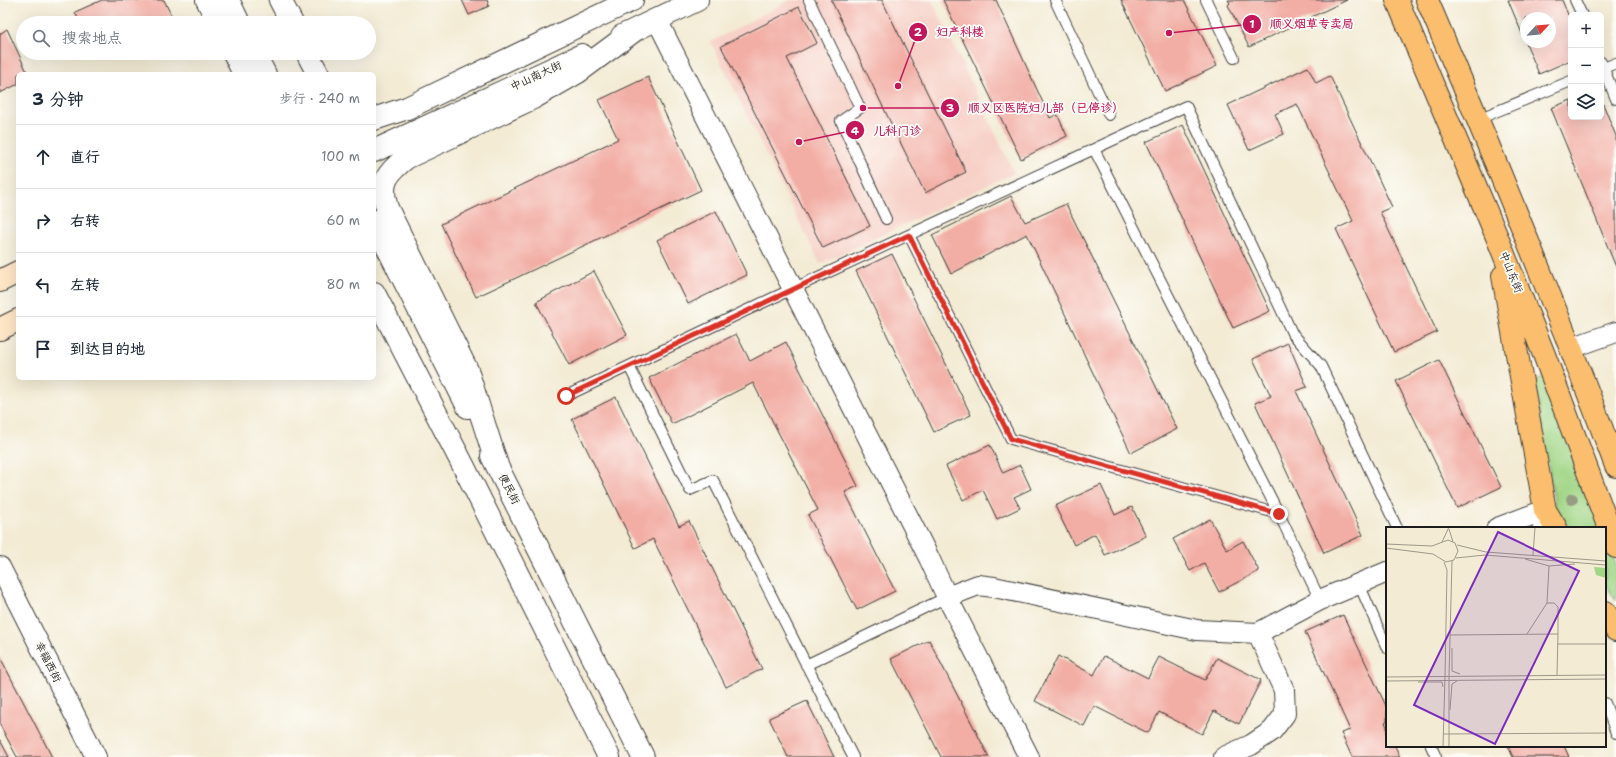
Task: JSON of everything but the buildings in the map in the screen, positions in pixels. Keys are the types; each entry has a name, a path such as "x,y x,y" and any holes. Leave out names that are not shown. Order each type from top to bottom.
{"main road":[{"name":"中山东街","path":"1397,0 1497,237 1545,357 1616,547"},
{"path":"1426,0 1478,119 1571,348 1616,466"},
{"path":"1497,237 1540,517 1555,527"},
{"path":"0,281 16,273"},
{"path":"0,329 16,321"},
{"path":"1606,614 1616,630"}],"street":[{"path":"207,0 215,16"},
{"path":"228,0 236,16"},
{"path":"264,0 272,16"},
{"path":"280,0 288,16"},
{"path":"376,118 407,108 632,0"},
{"name":"中山南大街","path":"376,151 697,0"},
{"path":"657,20 1029,757"},
{"path":"498,468 467,370 387,208 384,199 384,186 392,169 406,158 533,98 578,72 635,30"},
{"path":"237,60 243,72"},
{"path":"258,60 264,72"},
{"path":"295,60 301,72"},
{"path":"311,60 317,72"},
{"path":"376,109 407,108"},
{"name":"便民街","path":"376,225 643,757"},
{"path":"376,297 463,465 609,757"},
{"path":"376,324 418,407 463,465"},
{"path":"1571,348 1616,332"},
{"path":"1501,527 1540,517"},
{"name":"幸福西街","path":"0,567 96,757"},
{"path":"947,597 978,585 994,587 1198,630 1258,633 1320,600 1386,572"},
{"path":"1224,757 1251,745 1272,731 1285,714 1284,690 1258,633"}],"lane":[{"path":"809,0 860,108 841,121 886,220"},
{"path":"1055,0 1109,115"},
{"path":"1206,0 1234,58"},
{"path":"1576,0 1581,12"},
{"path":"1604,66 1616,63"},
{"path":"1604,72 1616,99"},
{"path":"1478,119 1568,82"},
{"path":"566,396 1186,106 1292,333 1321,366 1397,527"},
{"path":"1094,148 1279,514 1320,600"},
{"path":"909,235 1011,439 1279,514"},
{"path":"629,366 690,490 713,480 853,757"},
{"path":"1358,584 1386,646"},
{"path":"806,665 947,597"},
{"path":"1606,706 1616,732"},
{"path":"1431,747 1436,757"}],"shaded area":[{"path":"790,0 932,0 1014,173 820,264 711,42"}],"green space":[{"path":"1546,375 1602,527 1568,527 1555,506 1535,381"},
{"path":"1606,539 1616,564 1616,601 1606,586"}],"place":[{"name":"顺义烟草专卖局","path":"1169,33"},
{"name":"妇产科楼","path":"898,86"},
{"name":"顺义区医院妇儿部（已停诊）","path":"863,108"},
{"name":"儿科门诊","path":"799,142"}],"route":[{"path":"566,396 909,235 1011,439 1279,514"}]}
